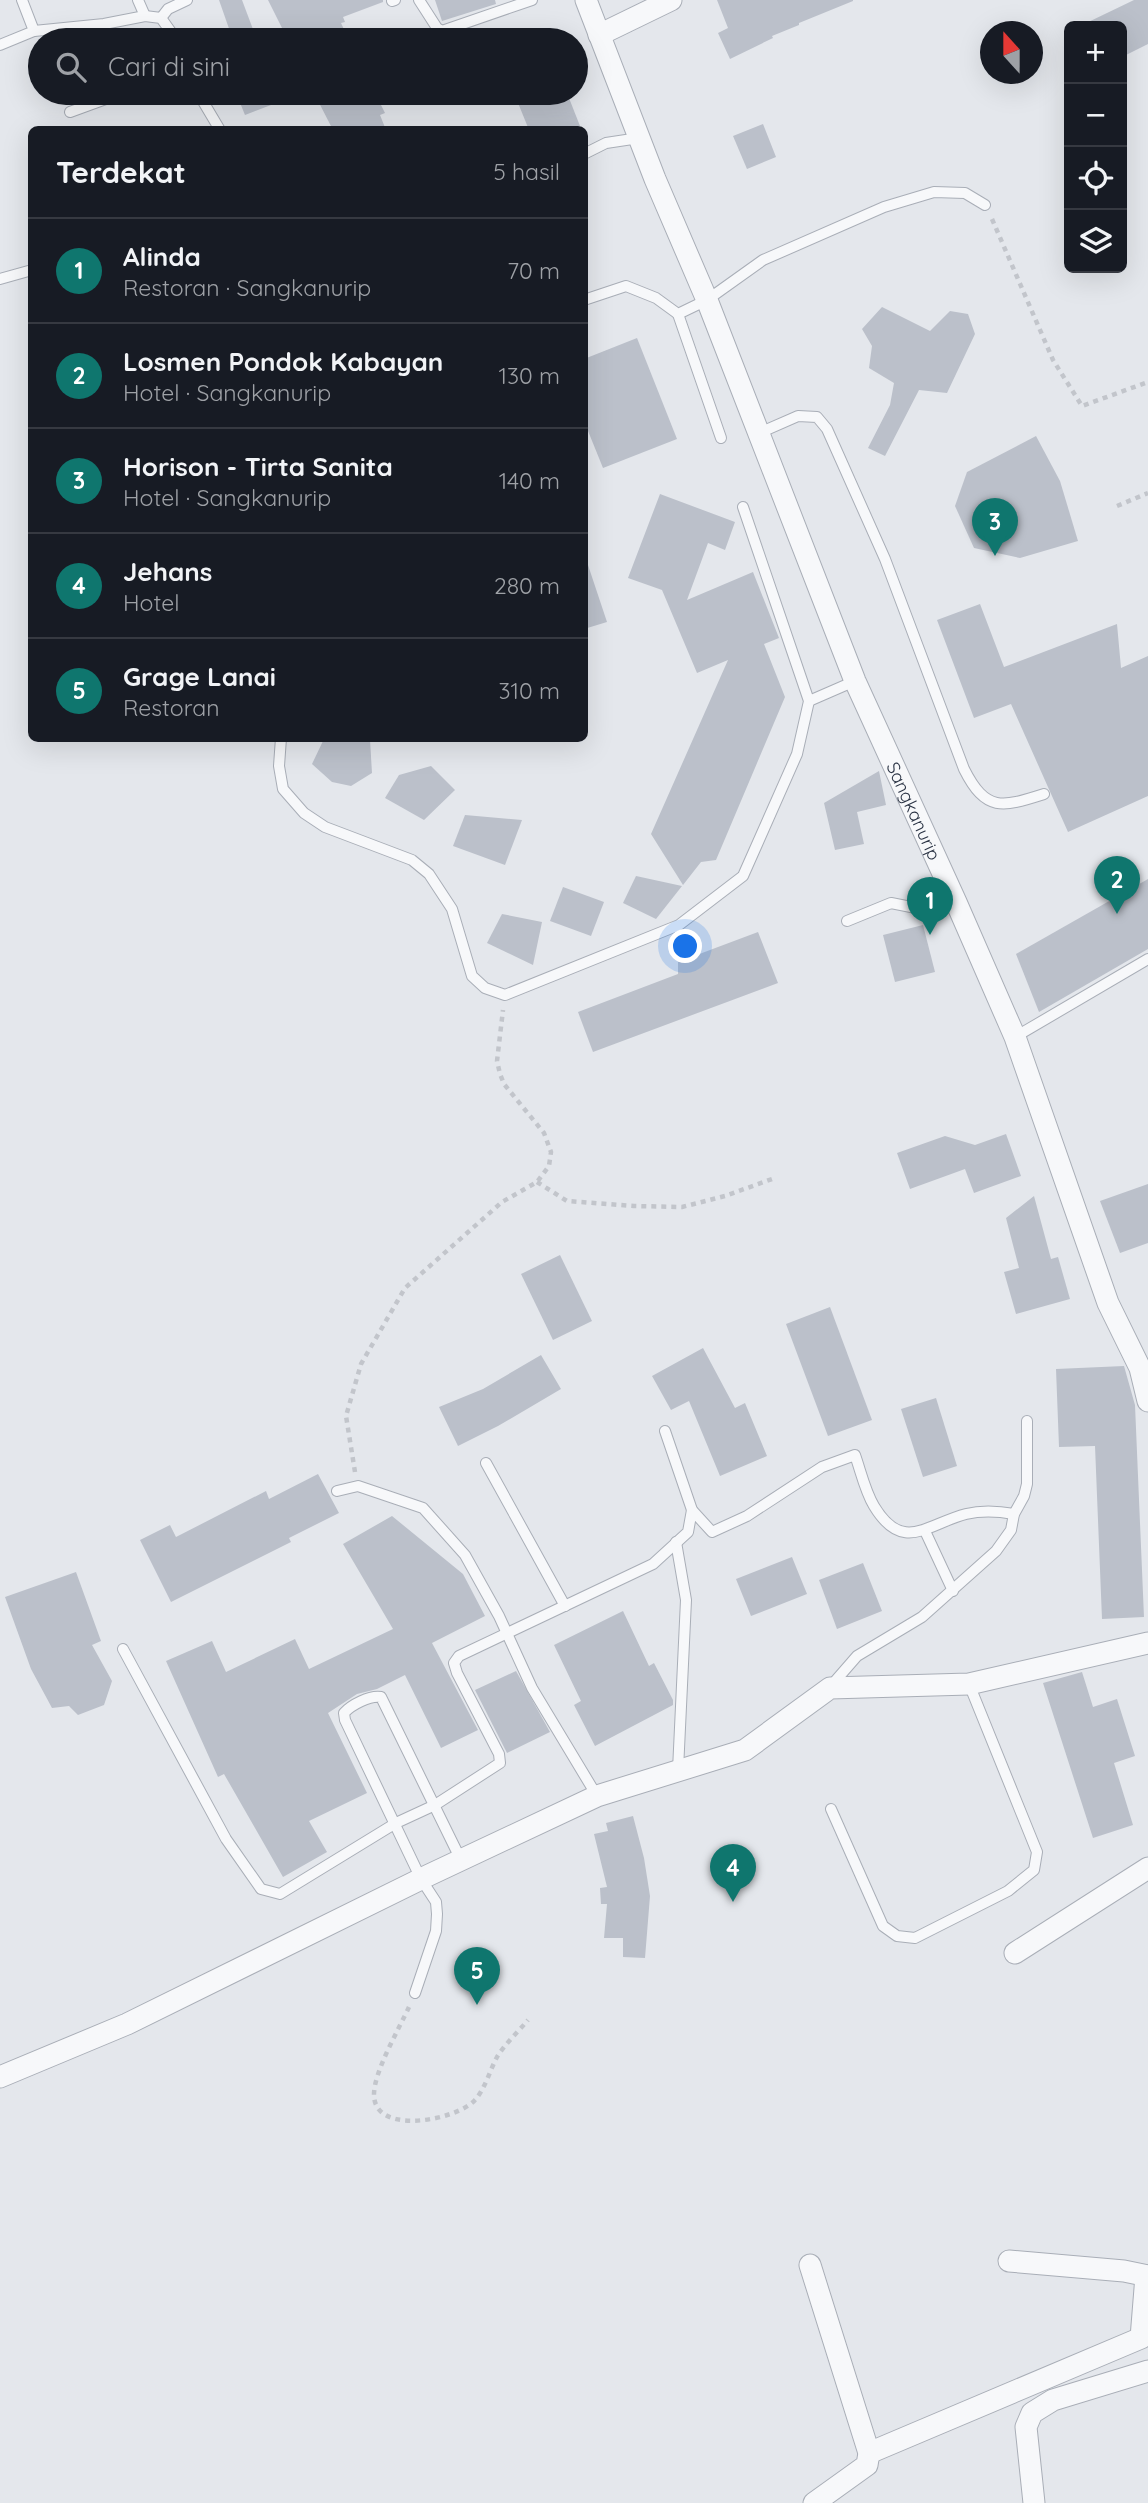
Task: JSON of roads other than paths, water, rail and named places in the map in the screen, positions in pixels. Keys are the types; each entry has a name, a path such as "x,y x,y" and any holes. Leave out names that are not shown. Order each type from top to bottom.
{"street":[{"name":"Sangkanurip","path":"586,0 639,138 707,300 855,681 1015,1037 1108,1303 1144,1365 1148,1401"},
{"path":"599,35 671,0"},
{"path":"0,2077 127,2024 421,1879 597,1796 745,1750 830,1688 969,1684 1148,1643"},
{"path":"1015,1954 1148,1868"},
{"path":"869,2452 1141,2338 1147,2276 1124,2271 1009,2261"},
{"path":"810,2265 869,2452 867,2465 814,2503"},
{"path":"1034,2503 1026,2427 1032,2413 1053,2400 1148,2371"}],"lane":[{"path":"22,0 32,28"},
{"path":"138,0 145,16"},
{"path":"161,18 167,9 187,0"},
{"path":"419,0 436,28"},
{"path":"451,28 532,0"},
{"path":"69,28 145,16 161,18"},
{"path":"161,18 167,28"},
{"path":"0,45 28,34"},
{"path":"70,112 89,105"},
{"path":"205,105 218,126"},
{"path":"588,152 606,142 639,138"},
{"path":"678,314 707,300 763,260 884,207 934,192 965,193 985,205"},
{"path":"0,279 28,272"},
{"path":"588,299 626,286 656,298 678,314 721,438"},
{"path":"757,434 798,416 817,417 827,429 885,559 964,769 974,789 988,800 1007,806 1044,794"},
{"path":"281,742 279,765 283,789 304,813 326,827 412,860 429,874 452,909 472,976 485,988 505,995 679,925 743,876 797,754 808,701 743,507"},
{"path":"808,701 855,681"},
{"path":"847,921 891,904 926,910 956,902"},
{"path":"1015,1037 1148,959"},
{"path":"830,1688 857,1656 922,1618 996,1551 1011,1530 1014,1514 1027,1484 1027,1421"},
{"path":"665,1431 692,1510 712,1532 764,1506 822,1468 855,1455 873,1505 891,1528 912,1535 969,1513 993,1510 1014,1514"},
{"path":"486,1463 565,1606"},
{"path":"337,1491 358,1486 423,1508 465,1555 499,1616 505,1633 554,1728 597,1796"},
{"path":"123,1648 226,1839 261,1889 280,1894 396,1824 435,1805 500,1763 499,1754 457,1673 454,1663 459,1656 653,1564 688,1532 692,1510"},
{"path":"925,1531 953,1591"},
{"path":"676,1542 686,1600 678,1770"},
{"path":"831,1809 883,1926 897,1936 915,1938 1008,1891 1034,1870 1037,1852 969,1684"},
{"path":"415,1993 436,1931 436,1902 421,1879 345,1720 346,1709 377,1695 381,1697 461,1860"}],"place":[{"name":"Horison - Tirta Sanita","path":"995,556"},
{"name":"Losmen Pondok Kabayan","path":"1117,914"},
{"name":"Alinda","path":"930,935"},
{"name":"Jehans","path":"733,1902"},
{"name":"Grage Lanai","path":"477,2005"}]}
